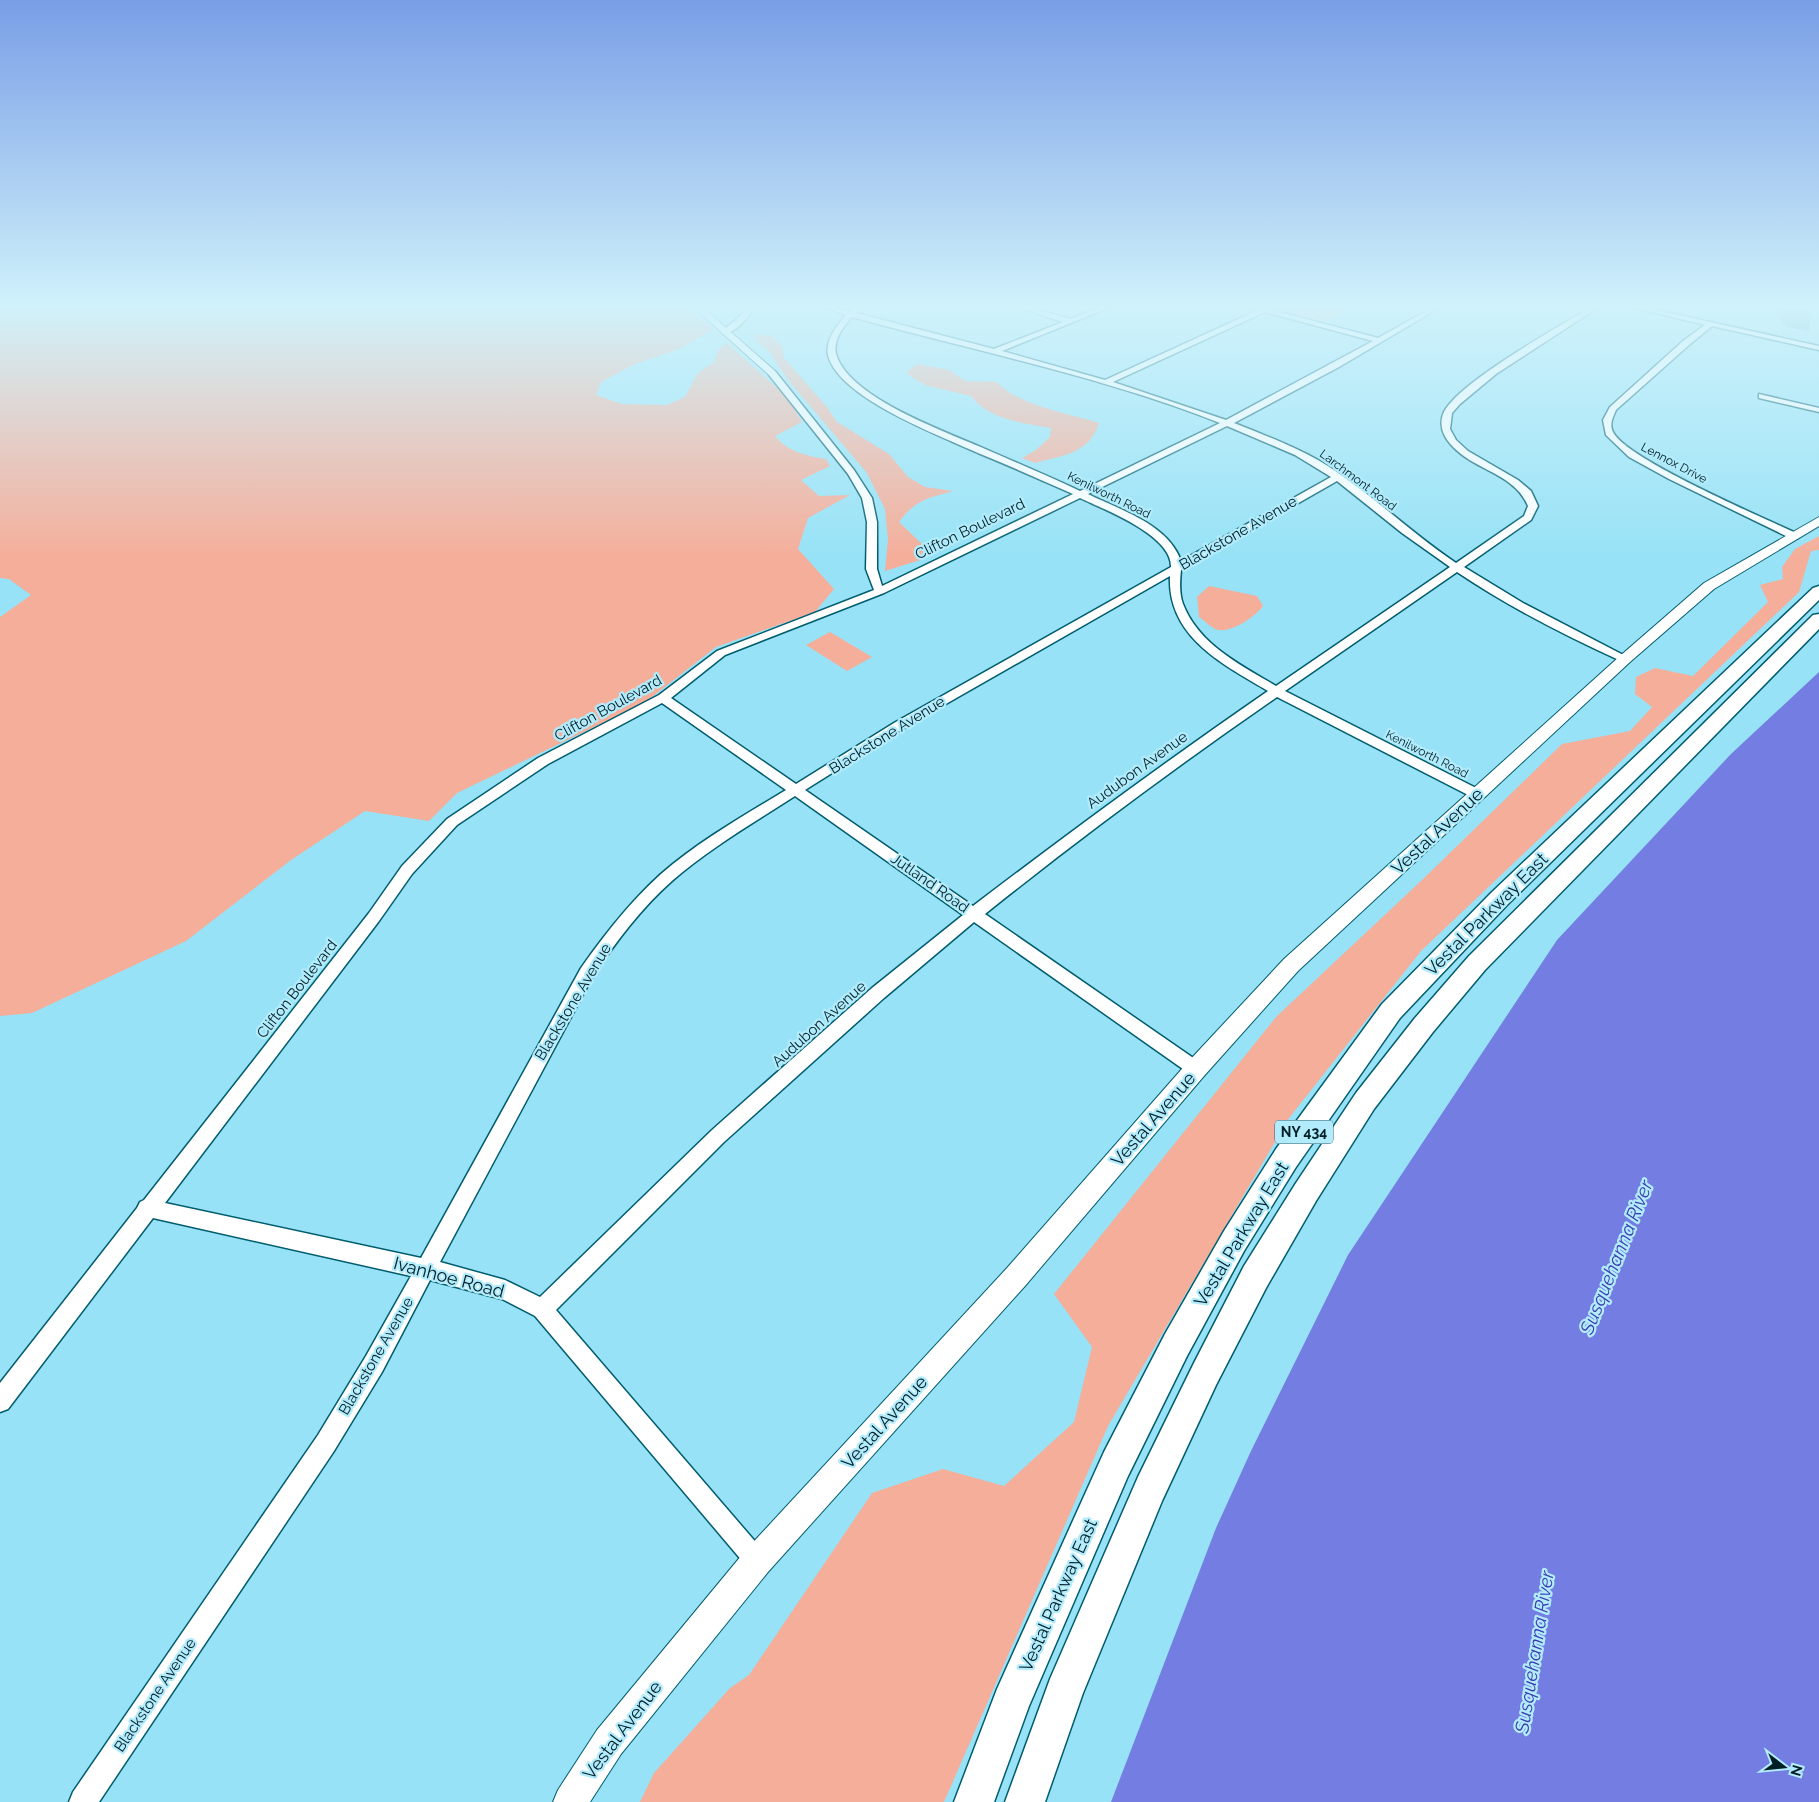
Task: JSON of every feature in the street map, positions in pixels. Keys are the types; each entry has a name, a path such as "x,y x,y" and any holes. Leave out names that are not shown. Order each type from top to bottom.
{"main road":[{"name":"Vestal Parkway East","path":"974,1802 1011,1703 1116,1464 1176,1345 1234,1240 1286,1158 1391,1011 1499,899 1819,591"},
{"name":"Vestal Parkway East","path":"1025,1802 1064,1693 1150,1489 1204,1374 1260,1268 1306,1192 1365,1102 1424,1024 1477,964 1819,619"}],"street":[{"path":"785,389 849,470 867,499 872,513 873,527 871,568 876,586 880,591"},
{"name":"Kenilworth Road","path":"859,389 880,404 907,418 1080,494 1119,512 1155,532 1172,550 1176,562 1177,603 1182,615 1196,637 1224,660 1276,691 1477,794"},
{"name":"Larchmont Road","path":"1124,389 1225,424 1298,453 1337,477 1388,519 1458,568 1522,606 1596,646 1625,659"},
{"name":"Clifton Boulevard","path":"0,1401 147,1208 374,917 407,870 452,822 543,761 663,698 721,652 880,591 1225,424 1291,389"},
{"name":"Audubon Avenue","path":"542,1309 718,1136 878,993 974,914 1069,840 1276,691 1458,568 1528,518 1533,506 1529,495 1522,488 1464,452 1452,442 1445,425 1452,406 1473,389"},
{"name":"Lennox Drive","path":"1635,389 1613,409 1607,420 1607,427 1614,440 1643,462 1794,536"},
{"path":"1762,396 1819,410"},
{"name":"Blackstone Avenue","path":"83,1802 326,1443 374,1364 587,972 618,928 666,878 697,853 898,726 1337,477"},
{"name":"Vestal Avenue","path":"570,1802 609,1742 757,1561 1016,1276 1196,1069 1291,965 1625,659 1709,586 1819,520"},
{"name":"Jutland Road","path":"663,698 798,790 1196,1069"},
{"name":"Ivanhoe Road","path":"147,1208 465,1278 506,1290 542,1309 757,1561"}],"shaded area":[{"path":"0,389 598,389 596,395 622,404 667,405 685,397 689,389 778,389 787,397 802,422 775,436 792,450 805,455 826,459 830,466 801,480 819,496 850,495 808,518 798,549 834,589 815,612 716,647 644,703 457,793 429,821 365,811 291,860 186,941 32,1013 0,1016 0,617 31,595 9,579 0,578"},
{"path":"796,389 811,389 837,422 889,454 908,477 925,487 953,491 929,498 917,504 899,522 925,547 920,560 885,571 888,539 885,509 867,473"},
{"path":"942,389 1005,389 1030,403 1099,423 1089,441 1074,452 1035,463 1022,458 1036,450 1050,437 1051,428 1019,422 997,415 978,404 971,396"},
{"path":"1819,536 1819,550 1811,551 1799,592 1421,951 1289,1118 1108,1426 944,1802 640,1802 654,1773 730,1688 749,1675 872,1493 943,1469 1004,1486 1074,1422 1092,1347 1054,1294 1276,1017 1422,880 1562,744 1630,731 1652,707 1635,694 1636,677 1655,668 1693,676 1768,602 1760,585 1783,579 1782,567 1795,549"},
{"path":"1209,586 1257,596 1263,606 1241,624 1227,629 1215,629 1199,617 1197,597"},
{"path":"830,632 872,657 847,671 806,645"}],"water":[{"name":"Susquehanna River","path":"1819,672 1819,1802 1111,1802 1216,1528 1251,1451 1348,1255 1557,940 1731,754"}]}
